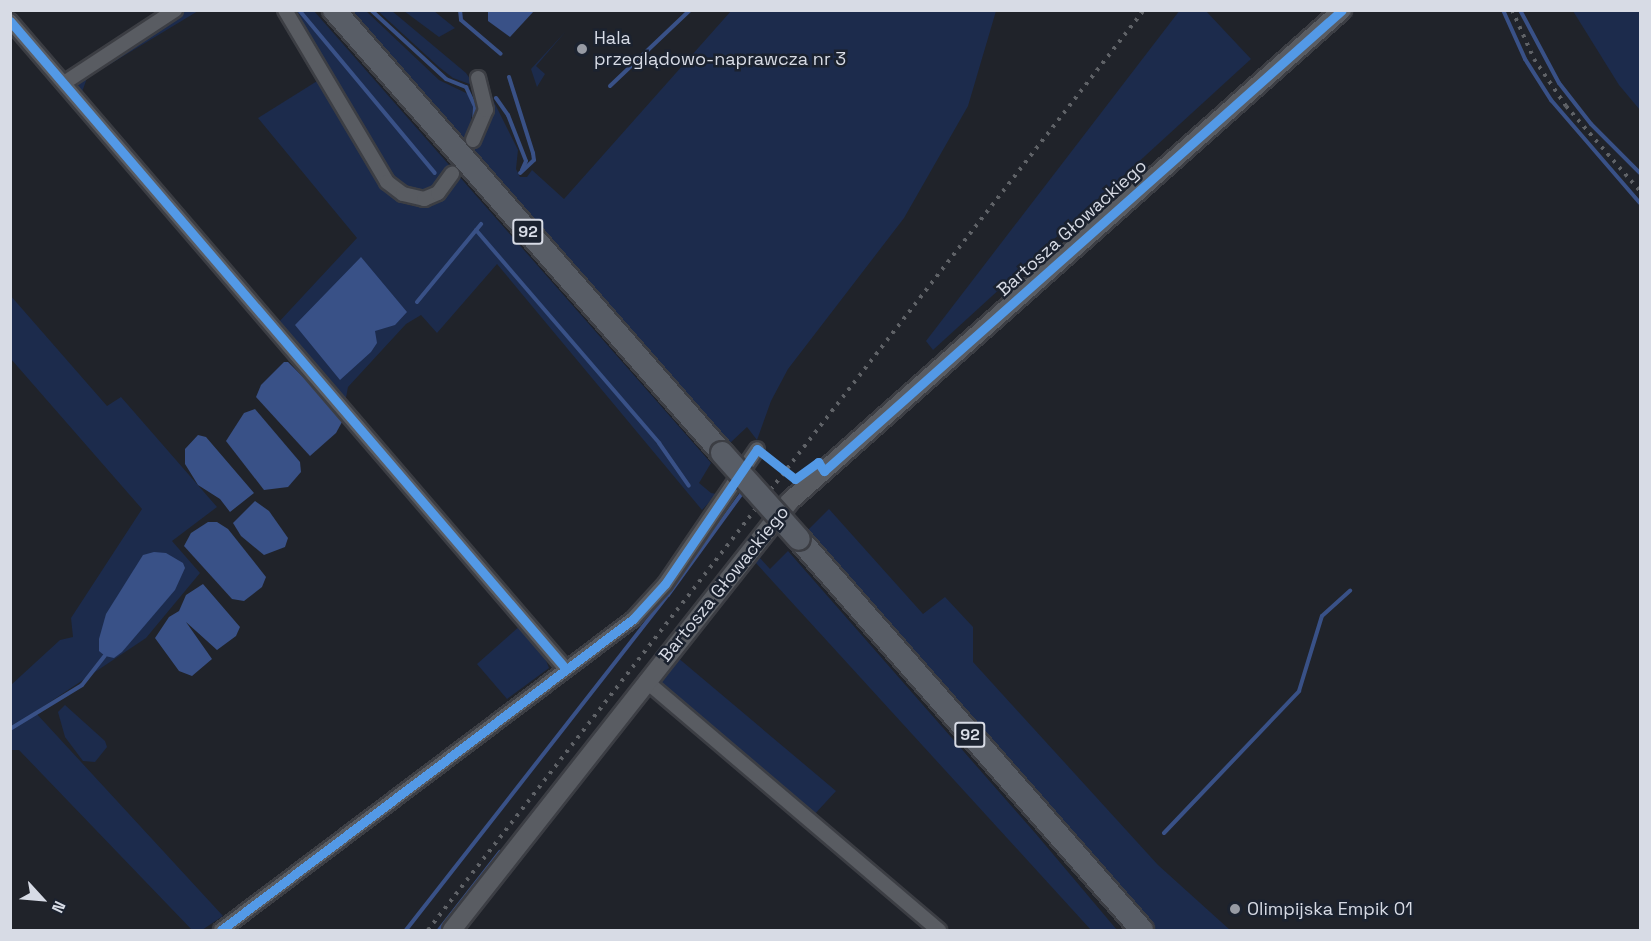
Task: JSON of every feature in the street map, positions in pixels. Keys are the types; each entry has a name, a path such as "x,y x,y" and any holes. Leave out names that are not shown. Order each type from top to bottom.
{"main road":[{"name":"92","path":"334,10 1142,930"}],"street":[{"path":"64,83 175,10"},
{"path":"285,10 387,182 403,194 424,199 438,193 452,174"},
{"name":"Bartosza Głowackiego","path":"452,930 790,501 1342,10"},
{"path":"10,21 566,669"},
{"path":"472,140 486,110 478,78"},
{"path":"221,930 649,604 757,449"},
{"path":"646,681 939,930"}],"shaded area":[{"path":"488,10 534,11 510,37 488,21"},
{"path":"1180,10 1206,11 1251,59 933,350 926,341"},
{"path":"182,11 198,11 87,78 81,95 75,89 79,79"},
{"path":"291,11 314,11 450,166 435,188 411,192 390,178"},
{"path":"349,11 366,11 439,80 468,94 473,105 469,136 479,139 490,117 490,102 493,100 518,150 516,169 520,177 527,177 532,170 564,199 731,11 996,11 968,106 904,218 788,369 771,401 757,440 747,427 729,444"},
{"path":"378,11 392,11 466,73 475,86 453,78"},
{"path":"404,11 434,11 455,28 439,37"},
{"path":"1573,11 1640,11 1640,110 1619,85"},
{"path":"566,31 536,66 545,74 537,87 531,69"},
{"path":"322,78 390,194 412,206 427,205 442,197 458,175 711,463 699,483 711,493 717,494 702,510 497,264 437,333 421,315 406,324 348,387 345,403 277,324 357,238 258,118"},
{"path":"361,257 407,312 395,325 375,331 377,343 371,352 340,380 295,325"},
{"path":"10,295 107,406 121,397 217,507 172,541 200,573 146,638 35,712 223,916 202,930 192,930 19,750 11,750 11,685 60,640 73,637 71,618 142,509 11,359"},
{"path":"284,362 288,362 309,383 342,422 336,433 310,456 256,397 261,385"},
{"path":"255,409 300,462 301,472 288,487 264,490 226,441 244,413"},
{"path":"198,435 206,437 254,493 230,512 220,499 198,485 185,464 185,449"},
{"path":"255,501 269,511 288,538 285,547 264,555 241,536 233,523"},
{"path":"829,509 923,614 945,597 973,627 973,662 1158,865 1230,930 1156,930 806,532"},
{"path":"208,522 217,522 228,529 266,577 262,587 244,601 232,599 184,546 191,533"},
{"path":"788,551 1117,930 1091,930 755,562 759,557 770,569"},
{"path":"154,552 166,553 183,563 185,568 175,590 122,652 114,658 105,656 99,651 99,639 106,614 143,555"},
{"path":"203,584 240,627 236,636 217,650 186,622 212,659 192,676 179,671 155,638 169,617 179,611 186,595"},
{"path":"522,624 541,648 549,668 507,699 477,664"},
{"path":"677,657 836,791 813,816 659,686 659,680"},
{"path":"65,705 105,741 107,747 95,762 83,761 65,737 58,712"}],"waterway":[{"path":"299,10 435,173"},
{"path":"371,10 446,79 466,87 475,106 474,119"},
{"path":"460,10 461,20 501,54"},
{"path":"610,86 690,10"},
{"path":"1503,10 1525,59 1551,100 1640,203"},
{"path":"1520,10 1559,83 1591,124 1640,173"},
{"path":"509,77 534,160 520,173"},
{"path":"496,98 508,115 526,161 522,170"},
{"path":"417,302 481,224"},
{"path":"476,230 659,443 689,486"},
{"path":"406,930 668,595 745,489"},
{"path":"1164,833 1299,691 1322,616 1350,591"},
{"path":"10,729 82,685 105,656"},
{"path":"439,930 500,852"}],"railway":[{"path":"428,930 1144,10"},
{"path":"1512,10 1534,59 1566,106 1640,191"}],"cycle path":[{"path":"221,930 633,619 665,584 757,449 795,479 818,462 824,471 1342,10"},
{"path":"10,21 566,669"}],"place":[{"name":"Hala przeglądowo-naprawcza nr 3","path":"582,49"},
{"name":"Olimpijska Empik 01","path":"1235,909"}]}
